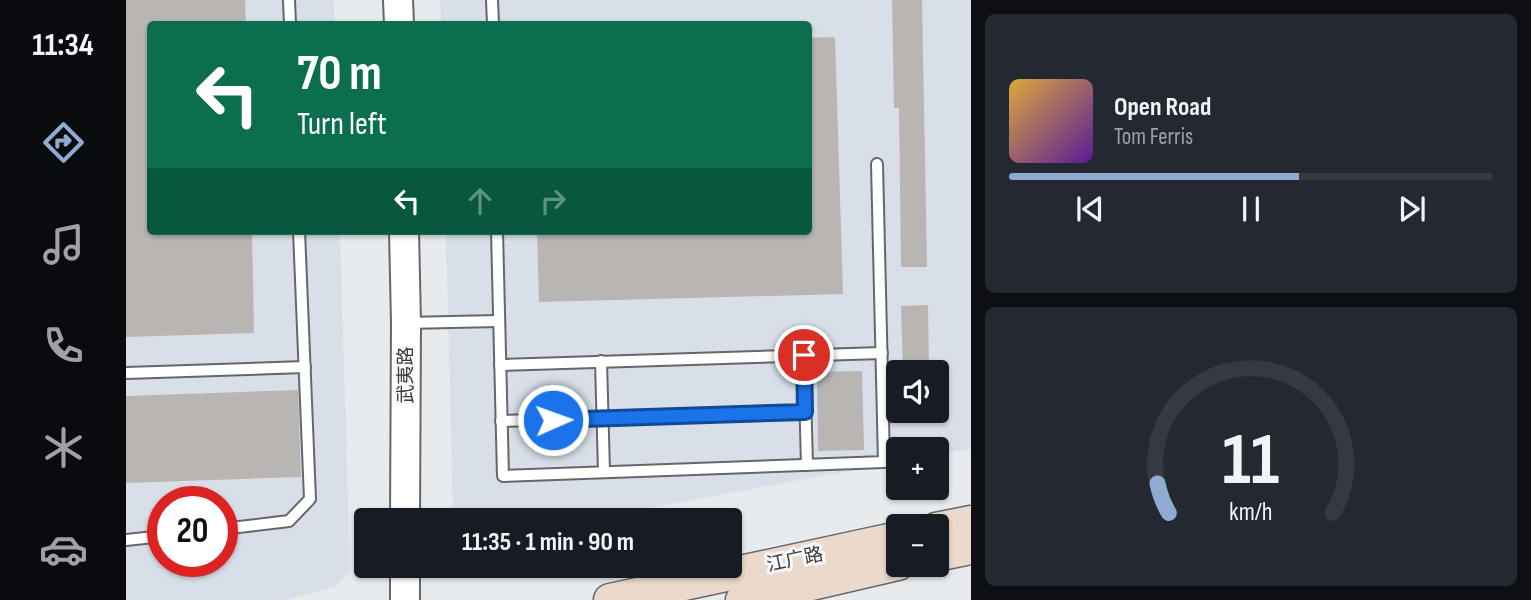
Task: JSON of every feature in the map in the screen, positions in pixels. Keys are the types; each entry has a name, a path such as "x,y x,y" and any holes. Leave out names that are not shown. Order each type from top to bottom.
{"main road":[{"path":"949,527 971,522"},
{"name":"江广路","path":"610,600 886,541"},
{"path":"949,552 971,548"},
{"name":"江广路","path":"743,600 886,567"}],"street":[{"path":"398,0 399,21"},
{"name":"武夷路","path":"404,235 405,508"},
{"path":"405,578 405,600"}],"lane":[{"path":"289,0 290,21"},
{"path":"492,0 493,21"},
{"path":"497,235 503,476 884,462 877,164"},
{"path":"238,527 289,521 310,499 299,235"},
{"path":"406,323 498,321"},
{"path":"499,365 882,353"},
{"path":"804,355 807,465"},
{"path":"601,361 604,472"},
{"path":"126,373 304,367"},
{"path":"501,421 805,412"},
{"path":"126,540 147,538"}],"shaded area":[{"path":"126,0 334,0 335,21 147,21 147,235 340,235 350,572 336,586 287,600 126,600"},
{"path":"440,0 971,0 971,448 949,452 949,437 886,437 886,464 649,508 453,508 446,235 812,235 812,21 441,21"}],"building":[{"path":"126,0 245,0 246,21 147,21 147,235 252,235 254,333 126,337"},
{"path":"892,0 922,0 927,267 901,267 899,108 894,108"},
{"path":"835,37 843,294 539,302 537,235 812,235 812,38"},
{"path":"928,305 929,360 903,360 901,306"},
{"path":"862,371 864,450 818,451 817,372"},
{"path":"298,390 301,477 126,483 126,396"}],"route":[{"path":"553,420 805,412 804,355"}]}
